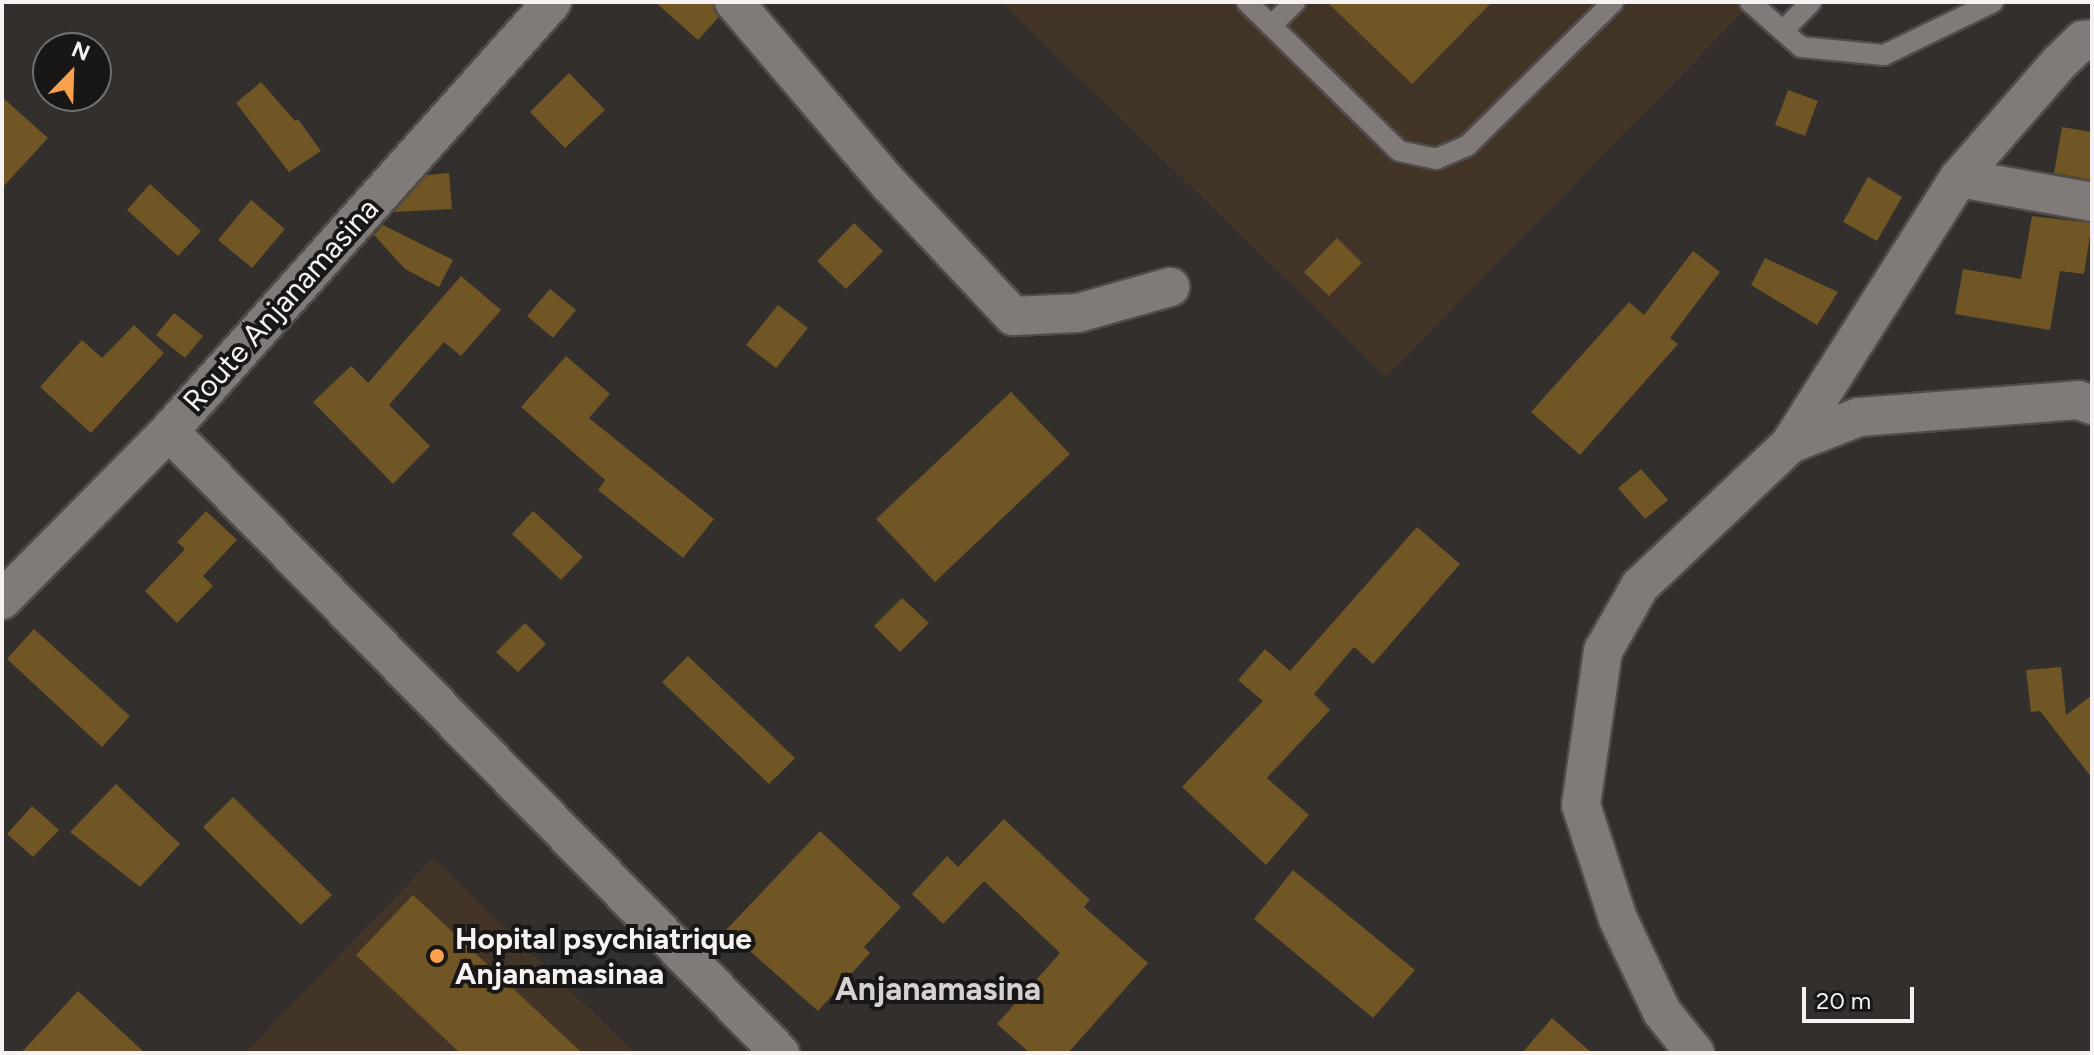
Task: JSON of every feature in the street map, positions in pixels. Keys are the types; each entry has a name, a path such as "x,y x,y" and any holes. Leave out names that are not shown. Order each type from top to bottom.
{"street":[{"name":"Route Anjanamasina","path":"2,600 169,431 552,2"},
{"path":"734,2 890,185 1013,316 1078,313 1170,287"},
{"path":"1695,1053 1662,1012 1618,919 1581,805 1591,714 1603,651 1640,586 1790,444 1959,178 2060,62 2083,40 2092,39"},
{"path":"1959,178 2092,202"},
{"path":"1790,444 1859,417 2087,402"},
{"path":"169,431 780,1053"}],"lane":[{"path":"1247,2 1399,151 1436,159 1467,146 1613,2"},
{"path":"1271,26 1295,2"},
{"path":"1750,2 1801,47 1884,55 1993,2"},
{"path":"1783,31 1811,2"}],"shaded area":[{"path":"1001,2 1753,2 1386,377"},
{"name":"Hopital psychiatrique Anjanamasinaa","path":"433,858 635,1053 245,1053"}],"building":[{"path":"655,2 713,2 718,18 698,40"},
{"path":"1327,2 1492,2 1412,84"},
{"path":"569,73 605,110 565,148 530,112"},
{"path":"261,82 295,121 298,119 321,151 289,172 236,103"},
{"path":"1788,90 1818,101 1805,136 1775,125"},
{"path":"2,97 48,138 2,188"},
{"path":"2062,127 2092,132 2092,180 2054,173"},
{"path":"449,173 452,209 394,212 427,175"},
{"path":"1868,177 1902,197 1877,241 1843,222"},
{"path":"150,184 201,231 178,256 127,210"},
{"path":"251,200 285,229 252,268 218,240"},
{"path":"2032,216 2092,223 2084,274 2060,271 2050,330 1955,314 1963,269 2021,279"},
{"path":"854,223 883,251 846,289 817,261"},
{"path":"383,225 453,260 439,287 405,269 374,235"},
{"path":"1337,238 1362,263 1329,296 1304,272"},
{"path":"1693,251 1720,272 1670,338 1678,344 1580,455 1531,412 1629,302 1644,315"},
{"path":"1765,258 1838,292 1817,325 1751,285"},
{"path":"461,276 501,310 461,356 444,342 389,405 430,446 393,484 313,402 351,366 368,383"},
{"path":"550,289 576,310 553,338 527,316"},
{"path":"778,305 808,328 776,368 746,345"},
{"path":"174,313 203,336 185,358 156,335"},
{"path":"134,325 164,353 91,433 40,387 82,340 102,358"},
{"path":"566,356 610,394 589,418 714,519 683,558 598,490 605,480 521,407"},
{"path":"1011,392 1070,454 935,582 876,519"},
{"path":"1641,469 1668,500 1645,519 1618,488"},
{"path":"206,511 237,540 203,576 213,586 177,623 145,591 185,549 177,542"},
{"path":"533,511 583,557 561,580 512,534"},
{"path":"1417,527 1460,564 1373,664 1354,647 1314,694 1330,710 1267,778 1309,815 1266,865 1182,787 1263,701 1238,680 1265,649 1290,671"},
{"path":"902,598 929,623 900,652 874,626"},
{"path":"525,623 546,644 518,672 496,652"},
{"path":"34,629 130,716 102,747 7,659"},
{"path":"688,656 795,758 769,784 662,682"},
{"path":"2061,667 2066,715 2092,695 2092,778 2040,711 2031,712 2026,670"},
{"path":"116,784 180,844 140,887 70,832"},
{"path":"233,797 332,895 301,925 203,827"},
{"path":"32,806 59,830 33,857 7,834"},
{"path":"1004,819 1090,900 1084,907 1148,963 1068,1053 1030,1053 997,1024 1060,953 984,881 943,924 912,894 947,856 958,867"},
{"path":"820,831 901,907 864,947 870,953 818,1011 726,930"},
{"path":"1293,870 1415,970 1373,1018 1254,919"},
{"path":"413,895 582,1053 460,1053 356,955"},
{"path":"78,991 145,1053 21,1053"},
{"path":"1552,1018 1592,1053 1522,1053"}],"place":[{"name":"Hopital psychiatrique Anjanamasinaa","path":"437,956"}],"district":[{"name":"Anjanamasina","path":"938,989"}]}
